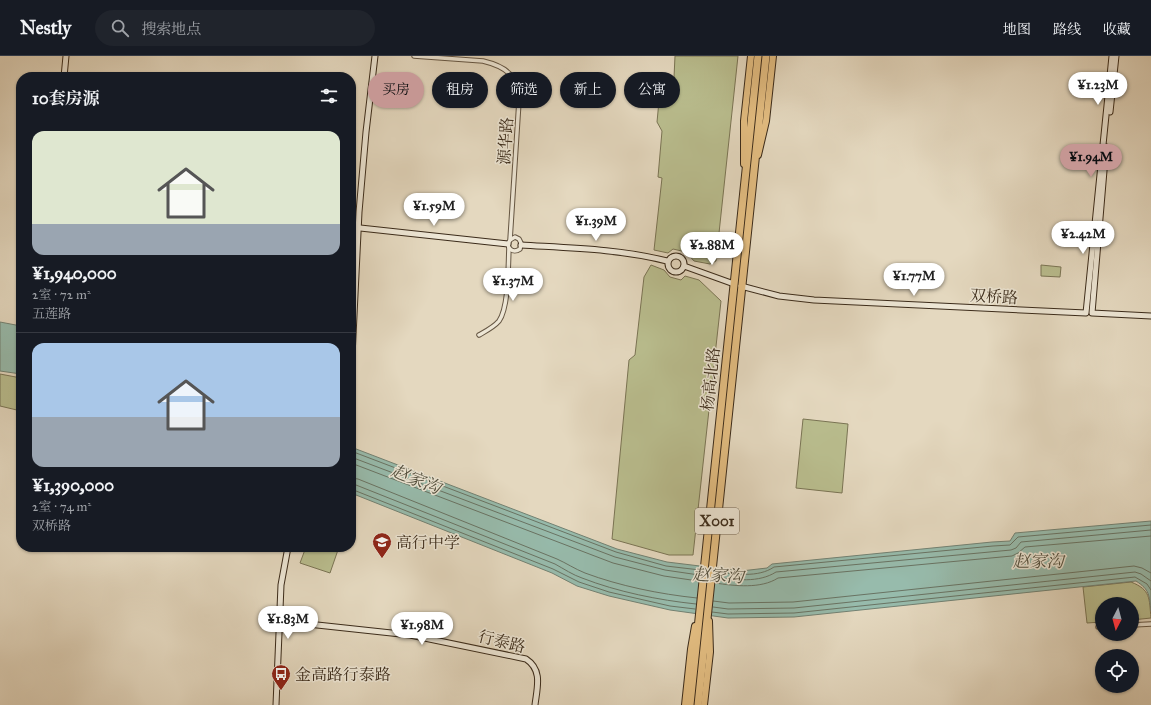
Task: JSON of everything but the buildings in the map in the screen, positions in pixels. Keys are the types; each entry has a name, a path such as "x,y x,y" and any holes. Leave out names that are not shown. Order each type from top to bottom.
{"highway":[{"name":"杨高北路","path":"698,705 752,180 757,102 758,56"},
{"name":"杨高北路","path":"690,705 744,180 766,56"}],"main road":[{"name":"X001","path":"744,180 744,121 751,56"},
{"name":"X001","path":"752,180 766,121 773,56"},
{"name":"X001","path":"685,705 691,649 701,599"},
{"name":"X001","path":"704,705 710,652 709,600"}],"street":[{"path":"64,72 66,56"},
{"path":"356,283 366,132 375,56"},
{"name":"源华路","path":"414,56 483,61 494,64 509,73 516,81 519,91 520,102 505,304 503,313 494,326 478,335"},
{"path":"1086,313 1112,56"},
{"path":"1092,313 1102,192 1116,56"},
{"path":"356,227 509,244"},
{"path":"509,244 513,238 517,238 521,245"},
{"path":"509,244 512,250 516,251 520,249 521,245"},
{"path":"521,245 617,252 667,262"},
{"path":"678,256 682,258 684,266 681,270 673,272 668,267 667,262 670,257 678,256"},
{"path":"684,266 734,284"},
{"name":"双桥路","path":"741,286 779,296 814,300 1151,316"},
{"path":"276,705 280,600 287,552"},
{"name":"行泰路","path":"280,621 410,635 526,659 531,662 537,672 538,684 535,705"},
{"path":"1139,625 1149,624"}],"shaded area":[{"path":"675,56 738,56 716,261 710,264 694,261 686,252 673,249 668,253 654,250 662,178 658,177 662,131 657,122 658,108 680,108 680,72 674,72"},
{"path":"651,265 664,270 670,277 681,280 685,276 699,280 721,301 693,555 669,555 612,539 629,360 635,355 644,277"},
{"path":"1041,265 1061,267 1060,277 1041,276"},
{"path":"0,374 16,377 16,410 0,406"},
{"path":"803,419 848,424 842,493 796,488"},
{"path":"304,552 337,552 330,573 300,563"},
{"path":"1131,582 1138,585 1146,592 1148,596 1151,618 1139,619 1139,597 1095,597 1095,622 1087,623 1083,587"}],"water":[{"path":"0,322 16,325 16,373 0,371"},
{"name":"赵家沟","path":"356,449 617,549 667,562 741,571 767,568 772,564 1010,541 1015,533 1151,521 1151,611 1148,593 1144,587 1136,581 794,617 728,618 670,610 609,596 577,586 552,573 356,495"}],"place":[{"name":"高行中学","path":"382,559"},
{"name":"金高路行泰路","path":"281,691"}]}
